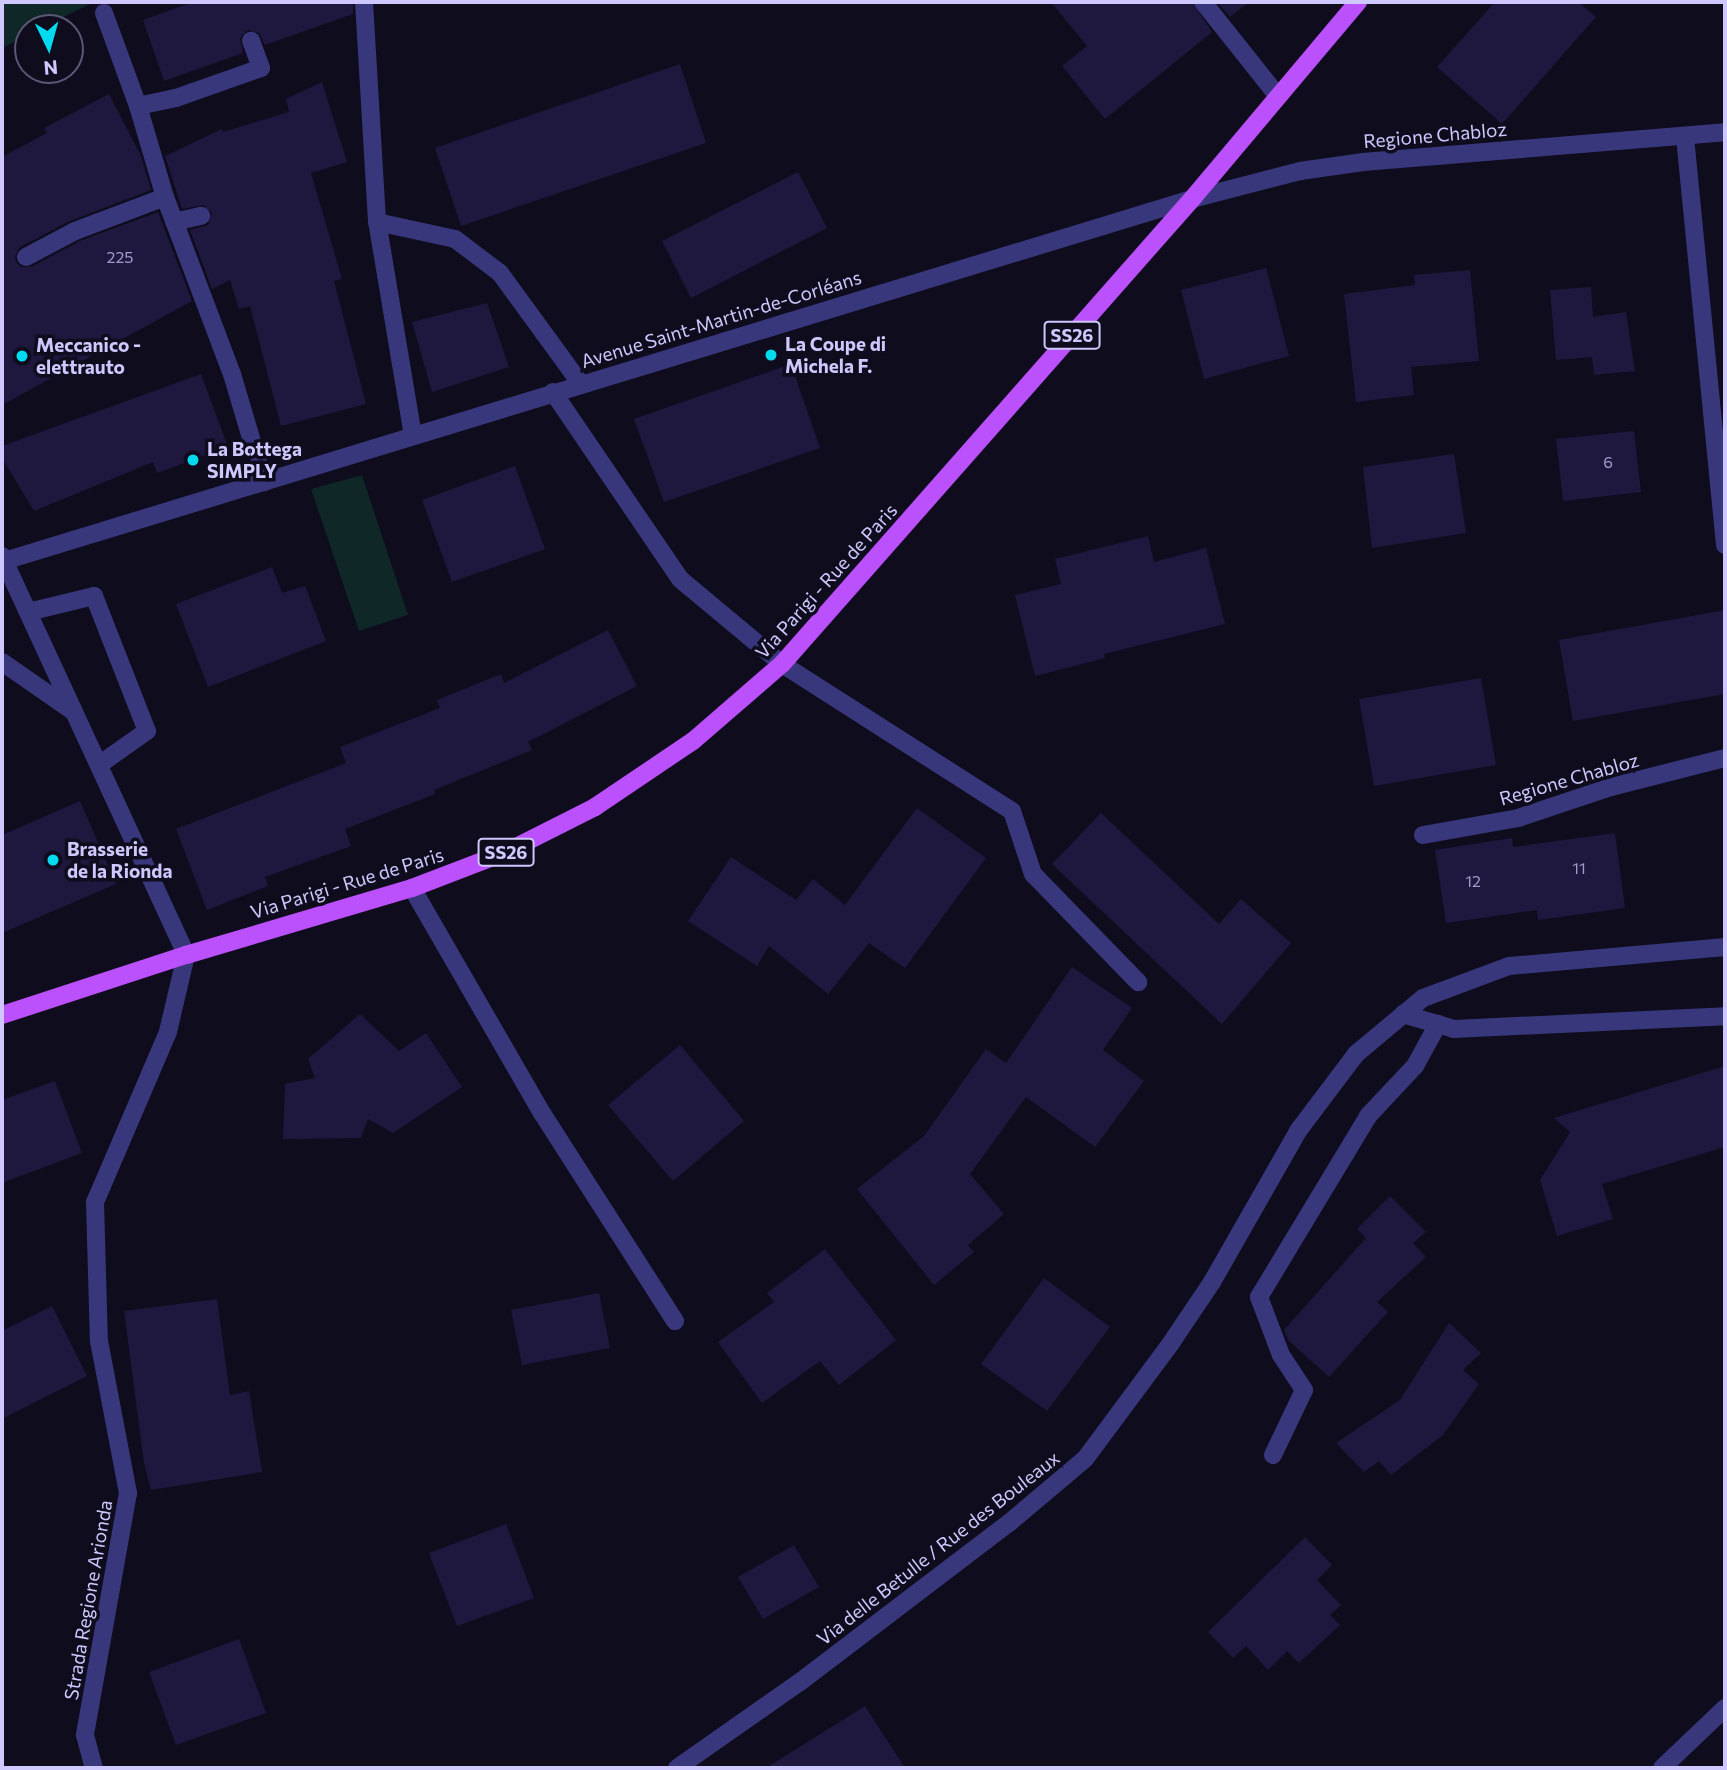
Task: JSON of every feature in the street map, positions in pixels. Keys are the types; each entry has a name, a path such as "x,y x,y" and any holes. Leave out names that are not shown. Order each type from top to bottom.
{"main road":[{"name":"Via Parigi - Rue de Paris","path":"2,1015 186,955 412,888 506,852 595,807 692,741 782,664 1192,199 1358,2"}],"street":[{"path":"363,2 377,222 413,436"},
{"path":"1203,2 1277,95"},
{"path":"104,13 138,106 165,197 228,363 264,482"},
{"path":"138,106 176,98 261,68 251,41"},
{"name":"Regione Chabloz","path":"1192,199 1300,171 1363,162 1725,132"},
{"path":"1685,137 1725,545"},
{"path":"26,257 75,231 165,197"},
{"name":"Avenue Saint-Martin-de-Corléans","path":"3,560 1192,199"},
{"path":"174,222 201,216"},
{"path":"377,222 455,239 500,273 581,384"},
{"path":"553,392 680,579 782,664 1012,811 1033,874 1138,982"},
{"path":"3,560 100,764 186,955"},
{"path":"28,612 94,596 147,731 100,764"},
{"path":"2,662 75,713"},
{"name":"Regione Chabloz","path":"1423,835 1518,818 1611,787 1725,758"},
{"path":"412,888 542,1113 675,1321"},
{"name":"Via delle Betulle / Rue des Bouleaux","path":"677,1768 800,1682 1009,1523 1085,1459 1171,1343 1212,1282 1298,1131 1356,1054 1423,998 1509,966 1725,947"},
{"name":"Strada Regione Arionda","path":"94,1768 85,1735 128,1493 99,1340 95,1202 168,1032 186,955"},
{"path":"1403,1014 1454,1029 1725,1016"},
{"path":"1273,1455 1304,1390 1281,1355 1259,1297 1368,1116 1415,1066 1438,1024"},
{"path":"1662,1768 1725,1708"}],"green space":[{"path":"2,2 94,2 70,14 14,14 14,42 2,48"},
{"path":"362,475 408,615 359,631 311,489"}],"building":[{"path":"193,2 353,2 353,14 265,45 259,33 248,30 240,38 243,53 164,81 143,20"},
{"path":"1051,2 1192,2 1212,32 1105,119 1062,66 1087,46"},
{"path":"1217,2 1249,2 1230,17"},
{"path":"1495,2 1578,2 1596,17 1502,124 1437,67"},
{"path":"680,64 706,143 461,226 435,148"},
{"path":"322,82 347,162 311,173 342,279 334,281 366,404 281,426 250,306 239,309 230,280 212,289 190,230 208,225 212,213 204,205 182,209 165,156 222,129 223,132 289,112 286,99"},
{"path":"109,94 141,156 151,190 70,221 20,247 15,256 16,262 21,267 31,267 80,241 158,212 192,301 2,405 2,157 47,133 44,128"},
{"path":"798,172 827,228 691,298 662,241"},
{"path":"1266,268 1289,356 1204,379 1181,290"},
{"path":"1470,270 1479,361 1411,367 1414,395 1356,402 1344,294 1415,285 1414,275"},
{"path":"1591,287 1593,317 1626,312 1635,371 1594,375 1592,357 1556,360 1550,290"},
{"path":"487,303 509,367 432,392 412,322"},
{"path":"791,364 820,448 664,502 634,419"},
{"path":"201,374 228,447 157,473 153,462 34,511 2,458 2,446"},
{"path":"1634,431 1641,492 1563,501 1556,439"},
{"path":"1454,454 1466,533 1372,548 1363,467"},
{"path":"515,466 545,549 452,582 422,500"},
{"path":"1148,536 1154,562 1206,548 1225,624 1104,654 1105,658 1035,676 1015,595 1061,584 1055,559"},
{"path":"272,567 282,593 305,586 326,641 208,687 176,604"},
{"path":"1725,610 1725,694 1573,721 1559,640"},
{"path":"608,630 637,686 528,742 532,750 434,790 435,794 345,829 351,846 265,877 268,886 207,910 176,829 346,763 340,747 440,708 437,700 501,674 504,683"},
{"path":"1481,678 1496,765 1374,786 1359,699"},
{"name":"Brasserie de la Rionda","path":"80,801 116,884 2,933 2,835"},
{"path":"917,808 986,858 905,968 869,943 828,994 769,946 757,966 688,921 731,857 796,900 813,879 845,905"},
{"path":"1101,813 1219,924 1241,899 1291,943 1222,1024 1052,864"},
{"path":"1615,833 1625,908 1538,920 1537,910 1446,923 1435,850 1512,838 1513,847"},
{"path":"1072,967 1132,1008 1103,1050 1144,1081 1095,1147 1026,1097 970,1174 1004,1214 968,1245 974,1252 934,1285 857,1189 924,1136 986,1049 1006,1063"},
{"path":"360,1014 399,1051 426,1033 462,1087 393,1133 368,1119 361,1138 283,1139 285,1084 315,1078 308,1059"},
{"path":"680,1045 744,1121 673,1181 608,1105"},
{"path":"1725,1066 1725,1147 1602,1184 1613,1219 1557,1236 1540,1180 1570,1132 1554,1118"},
{"path":"55,1081 82,1153 2,1183 2,1100"},
{"path":"1390,1196 1426,1232 1413,1243 1426,1257 1377,1302 1388,1312 1329,1377 1288,1340 1284,1330 1366,1238 1357,1229"},
{"path":"825,1249 896,1340 839,1385 820,1361 762,1403 718,1342 774,1302 767,1293"},
{"path":"1044,1278 1110,1327 1047,1411 981,1364"},
{"path":"599,1293 610,1348 522,1365 511,1310"},
{"path":"217,1299 230,1395 249,1391 262,1472 151,1490 144,1463 124,1311"},
{"path":"52,1306 87,1376 2,1419 2,1331"},
{"path":"1449,1323 1481,1353 1463,1370 1479,1384 1443,1435 1391,1475 1379,1461 1364,1472 1336,1443 1400,1400"},
{"path":"506,1524 534,1598 457,1626 429,1553"},
{"path":"1305,1537 1332,1565 1317,1580 1341,1605 1330,1615 1340,1625 1299,1663 1287,1651 1268,1670 1246,1646 1233,1658 1208,1632"},
{"path":"794,1545 819,1587 763,1619 738,1577"},
{"path":"239,1639 266,1713 176,1745 149,1672"},
{"path":"865,1706 905,1768 766,1768"}],"place":[{"name":"La Coupe di Michela F.","path":"771,355"},
{"name":"Meccanico - elettrauto","path":"22,356"},
{"name":"La Bottega SIMPLY","path":"193,460"},
{"name":"Brasserie de la Rionda","path":"53,860"}]}
